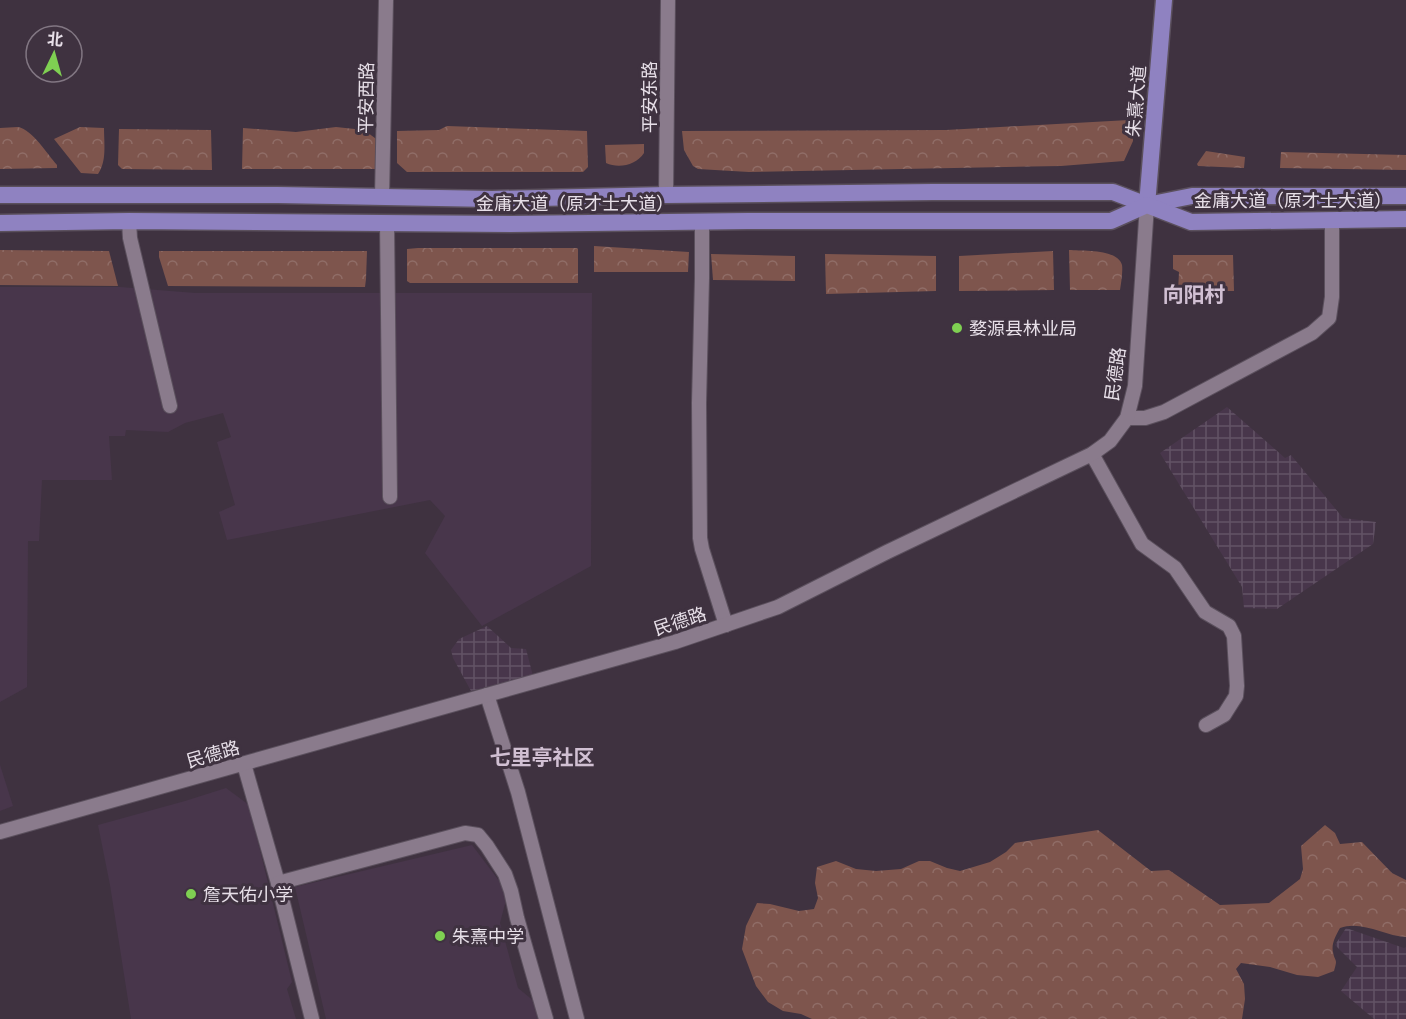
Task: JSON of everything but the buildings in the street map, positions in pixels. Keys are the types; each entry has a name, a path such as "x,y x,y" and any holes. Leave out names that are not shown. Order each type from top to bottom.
{"main road":[{"name":"朱熹大道","path":"1147,205 1164,0"},
{"name":"金庸大道（原才士大道）","path":"0,195 278,195 492,199 666,195 1113,192 1191,222 1406,219"},
{"name":"金庸大道（原才士大道）","path":"0,223 129,221 522,224 702,221 1112,221 1147,205 1192,196 1406,196"}],"street":[{"name":"平安西路","path":"382,197 386,0"},
{"name":"平安东路","path":"666,195 668,0"},
{"name":"民德路","path":"0,832 675,642 778,607 1092,454 1110,441 1127,418 1135,386 1147,205"},
{"path":"1127,418 1145,418 1164,412 1312,333 1329,318 1332,297 1332,220"},
{"path":"129,221 130,238 170,406"},
{"path":"702,221 699,403 700,538 726,625"},
{"path":"387,223 390,497"},
{"path":"1092,454 1142,543 1175,568 1205,612 1229,626 1234,636 1236,696 1224,715 1206,725"},
{"path":"487,695 518,792 577,1019"},
{"path":"244,764 278,883 312,1019"},
{"path":"278,883 465,833 478,836 488,846 505,874 546,1019"}],"shaded area":[{"path":"0,287 120,287 195,293 592,293 591,566 482,626 425,553 445,516 430,500 227,540 219,512 235,505 217,442 231,437 223,413 185,423 168,432 126,430 125,436 109,436 112,480 42,480 39,541 28,541 27,687 0,702"},
{"path":"1227,407 1285,458 1291,455 1343,518 1376,522 1373,544 1277,609 1244,608 1242,587 1160,453"},
{"path":"487,626 511,648 526,649 533,676 471,691 451,650 459,639"},
{"path":"0,765 13,806 0,811"},
{"path":"226,788 249,805 292,982 287,989 296,1019 131,1019 98,825"},
{"path":"472,845 503,886 506,900 500,923 518,988 535,1002 538,1019 326,1019 295,887"},
{"path":"1346,928 1406,947 1406,1019 1374,1019 1341,991 1357,967 1335,945"}],"green space":[{"path":"1129,120 1133,124 1133,141 1124,161 1061,166 749,172 698,169 693,166 684,150 682,131 946,130"},
{"path":"447,126 587,131 588,167 583,172 407,172 397,163 397,131 439,130"},
{"path":"18,127 34,137 57,168 0,169 0,128"},
{"path":"80,127 104,128 104,158 98,174 81,173 54,139"},
{"path":"336,127 364,130 379,141 378,169 242,169 243,128 296,132"},
{"path":"119,129 211,130 212,170 122,169 118,165"},
{"path":"644,144 644,153 632,163 616,166 606,163 605,145"},
{"path":"1206,151 1245,157 1244,168 1198,166 1197,164"},
{"path":"1281,152 1406,155 1406,170 1280,168"},
{"path":"594,246 689,252 688,272 594,272"},
{"path":"577,248 578,283 410,283 407,281 407,249"},
{"path":"0,250 109,251 118,286 0,285"},
{"path":"1069,250 1107,253 1114,256 1122,265 1120,290 1070,290"},
{"path":"159,251 367,251 365,287 168,286"},
{"path":"1053,251 1054,290 959,291 959,256"},
{"path":"711,254 795,256 795,281 713,280"},
{"path":"825,254 936,256 936,291 826,294"},
{"path":"1173,255 1233,255 1234,291 1178,291 1179,272 1173,269"},
{"path":"1325,825 1335,833 1340,844 1362,842 1392,873 1406,880 1406,937 1365,927 1340,928 1333,946 1336,962 1334,971 1318,977 1241,963 1236,969 1244,984 1245,999 1242,1019 812,1019 801,1014 783,1011 768,1002 756,986 742,949 746,926 757,903 799,911 814,909 818,898 815,883 817,867 836,861 856,869 876,871 901,869 919,861 930,861 960,871 990,862 1015,843 1098,830 1151,871 1169,870 1220,905 1269,903 1300,879 1303,869 1301,846"}],"place":[{"name":"婺源县林业局","path":"957,328"},
{"name":"詹天佑小学","path":"191,894"},
{"name":"朱熹中学","path":"440,936"}],"district":[{"name":"向阳村","path":"1194,294"},
{"name":"七里亭社区","path":"542,757"}]}
